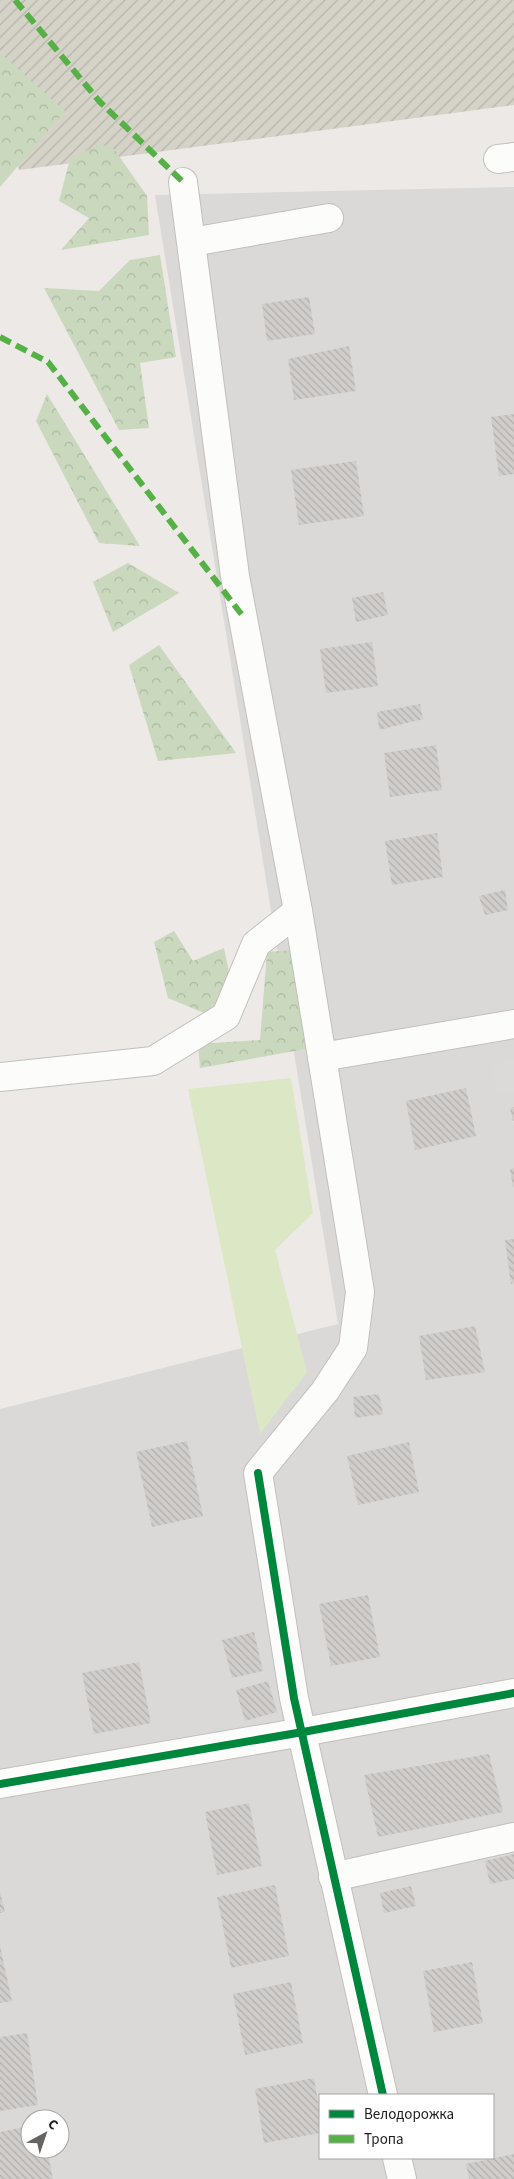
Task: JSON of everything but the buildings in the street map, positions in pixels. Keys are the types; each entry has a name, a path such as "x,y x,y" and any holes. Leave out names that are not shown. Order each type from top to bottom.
{"street":[{"path":"183,182 234,576 298,911 360,1292 353,1348 324,1391 258,1473 294,1698 303,1732 310,1777 383,2094"},
{"path":"192,242 329,218"},
{"path":"0,1077 153,1061 226,1016 256,944 298,911"},
{"path":"322,1057 514,1024"},
{"path":"0,1784 303,1732 514,1693"},
{"path":"333,1877 514,1837"},
{"path":"397,2159 402,2179"}],"shaded area":[{"path":"0,0 514,0 514,105 19,170 0,87"},
{"path":"514,187 514,2179 0,2179 0,1409 338,1324 155,195"},
{"path":"514,1061 514,1092 498,1095 493,1065"}],"green space":[{"path":"0,53 65,111 0,187"},
{"path":"100,144 114,149 147,196 149,235 61,250 89,218 59,201 70,159"},
{"path":"160,255 176,357 140,363 149,428 119,430 44,288 99,291 130,260"},
{"path":"47,394 140,546 99,543 36,421"},
{"path":"128,563 179,593 113,632 93,582"},
{"path":"159,645 236,753 158,761 129,665"},
{"path":"174,931 193,961 224,948 231,982 216,1018 168,998 154,942"},
{"path":"292,950 306,1049 200,1068 198,1044 260,1040 267,952"},
{"path":"291,1078 313,1213 275,1250 307,1372 260,1434 188,1089"}],"marked path":[{"path":"15,0 100,102 183,182"},
{"path":"0,337 48,362 242,615"}],"cycle path":[{"path":"258,1473 294,1698 383,2094"},
{"path":"0,1784 303,1732 514,1693"}]}
